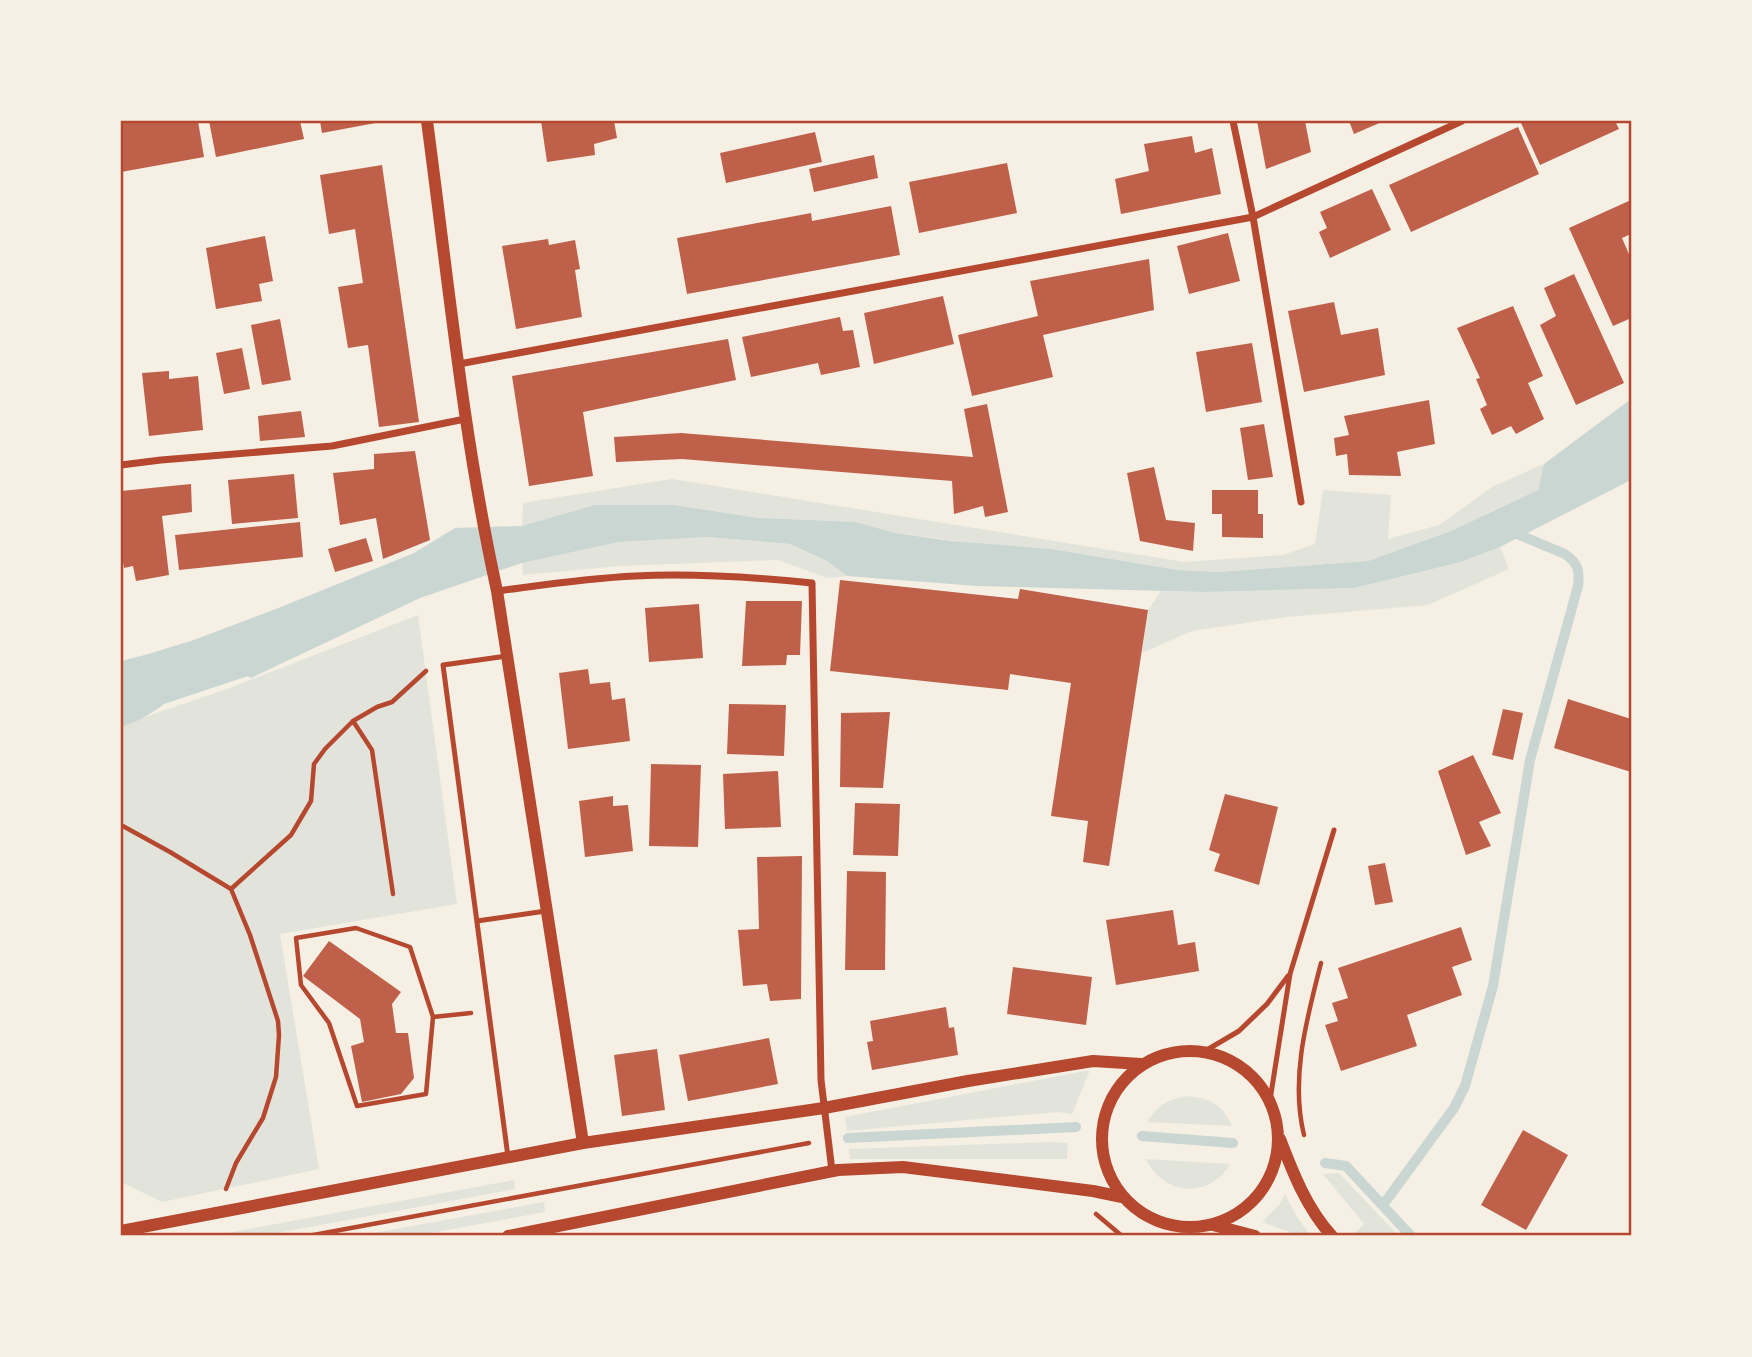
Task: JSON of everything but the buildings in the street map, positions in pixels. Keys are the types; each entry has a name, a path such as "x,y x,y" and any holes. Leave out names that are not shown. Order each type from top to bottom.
{"street":[{"path":"427,121 465,419 507,656 583,1143"},
{"path":"1233,121 1253,217 1301,502"},
{"path":"459,364 1253,217 1462,121"},
{"path":"121,465 332,446 465,419"},
{"path":"495,585 561,583 635,576 746,576 812,583 821,1066 832,1171"},
{"path":"1279,1135 1275,1165 1261,1191 1240,1212 1213,1225 1188,1228 1163,1224 1141,1213 1122,1197 1107,1171 1100,1141 1105,1111 1119,1085 1141,1064 1168,1052 1187,1049 1205,1051 1231,1060 1254,1077 1270,1100 1296,1182 1323,1227 1332,1236"},
{"path":"121,1231 583,1143 824,1108 1093,1061 1141,1064"},
{"path":"508,1236 832,1171 903,1167 1122,1197"},
{"path":"1213,1225 1255,1236"}],"lane":[{"path":"507,656 443,665 509,1157"},
{"path":"1270,1100 1290,974 1334,830"},
{"path":"477,921 546,911"},
{"path":"1205,1051 1239,1031 1267,1004 1290,974"}],"path":[{"path":"231,889 290,835 311,801 314,764 325,749 353,721 392,702 425,671 443,665"},
{"path":"353,721 372,750 393,894"},
{"path":"121,825 231,889 250,935 278,1021 276,1077 263,1118 236,1163 226,1189 228,1211"},
{"path":"356,928 410,947 433,1017 426,1094 356,1106 329,1023 301,985 296,938 356,928"},
{"path":"1306,1140 1298,1094 1305,1026 1321,963"},
{"path":"433,1017 489,1010"},
{"path":"308,1236 828,1140"}],"shaded area":[{"path":"1631,399 1631,480 1500,547 1461,562 1354,588 1205,592 977,586 847,576 827,561 790,544 708,537 619,542 522,563 420,598 251,678 248,676 164,704 133,723 121,727 121,661 194,640 281,607 414,553 455,528 522,526 595,505 674,505 759,518 856,522 895,533 951,541 1051,549 1177,570 1219,572 1368,561 1451,531 1538,490 1544,464"},
{"path":"1544,464 1538,490 1451,531 1368,561 1218,572 1177,570 895,533 856,522 759,518 674,505 522,526 523,503 672,479 1184,562 1283,555 1315,544 1323,490 1391,495 1388,539 1439,525 1492,487"},
{"path":"708,537 790,544 827,561 847,576 827,578 778,560 620,566 523,575 522,563 619,542"},
{"path":"1500,547 1509,569 1428,605 1286,617 1192,631 1142,653 1148,610 1161,591 1354,588 1461,562"},
{"path":"418,615 457,904 280,934 319,1169 162,1202 121,1182 121,725 227,689"},
{"path":"1090,1070 1072,1114 1058,1112 847,1131 845,1117"},
{"path":"1186,1096 1214,1103 1224,1112 1232,1126 1147,1122 1164,1104"},
{"path":"1068,1143 1067,1159 850,1159 849,1149"},
{"path":"1146,1159 1230,1164 1221,1176 1211,1183 1199,1188 1186,1188 1163,1180 1153,1171"},
{"path":"1339,1173 1399,1236 1354,1234 1364,1224 1323,1174"},
{"path":"514,1180 515,1189 261,1236 211,1236"},
{"path":"1285,1194 1311,1236 1300,1236 1262,1222 1279,1205"},
{"path":"544,1202 545,1212 415,1236 357,1236"}],"waterway":[{"path":"1383,1205 1454,1108 1465,1086 1493,986 1530,760 1578,586 1577,568 1569,557 1510,531"},
{"path":"848,1138 1076,1127"},
{"path":"1142,1136 1233,1143"},
{"path":"1325,1163 1346,1166 1411,1236"}]}
